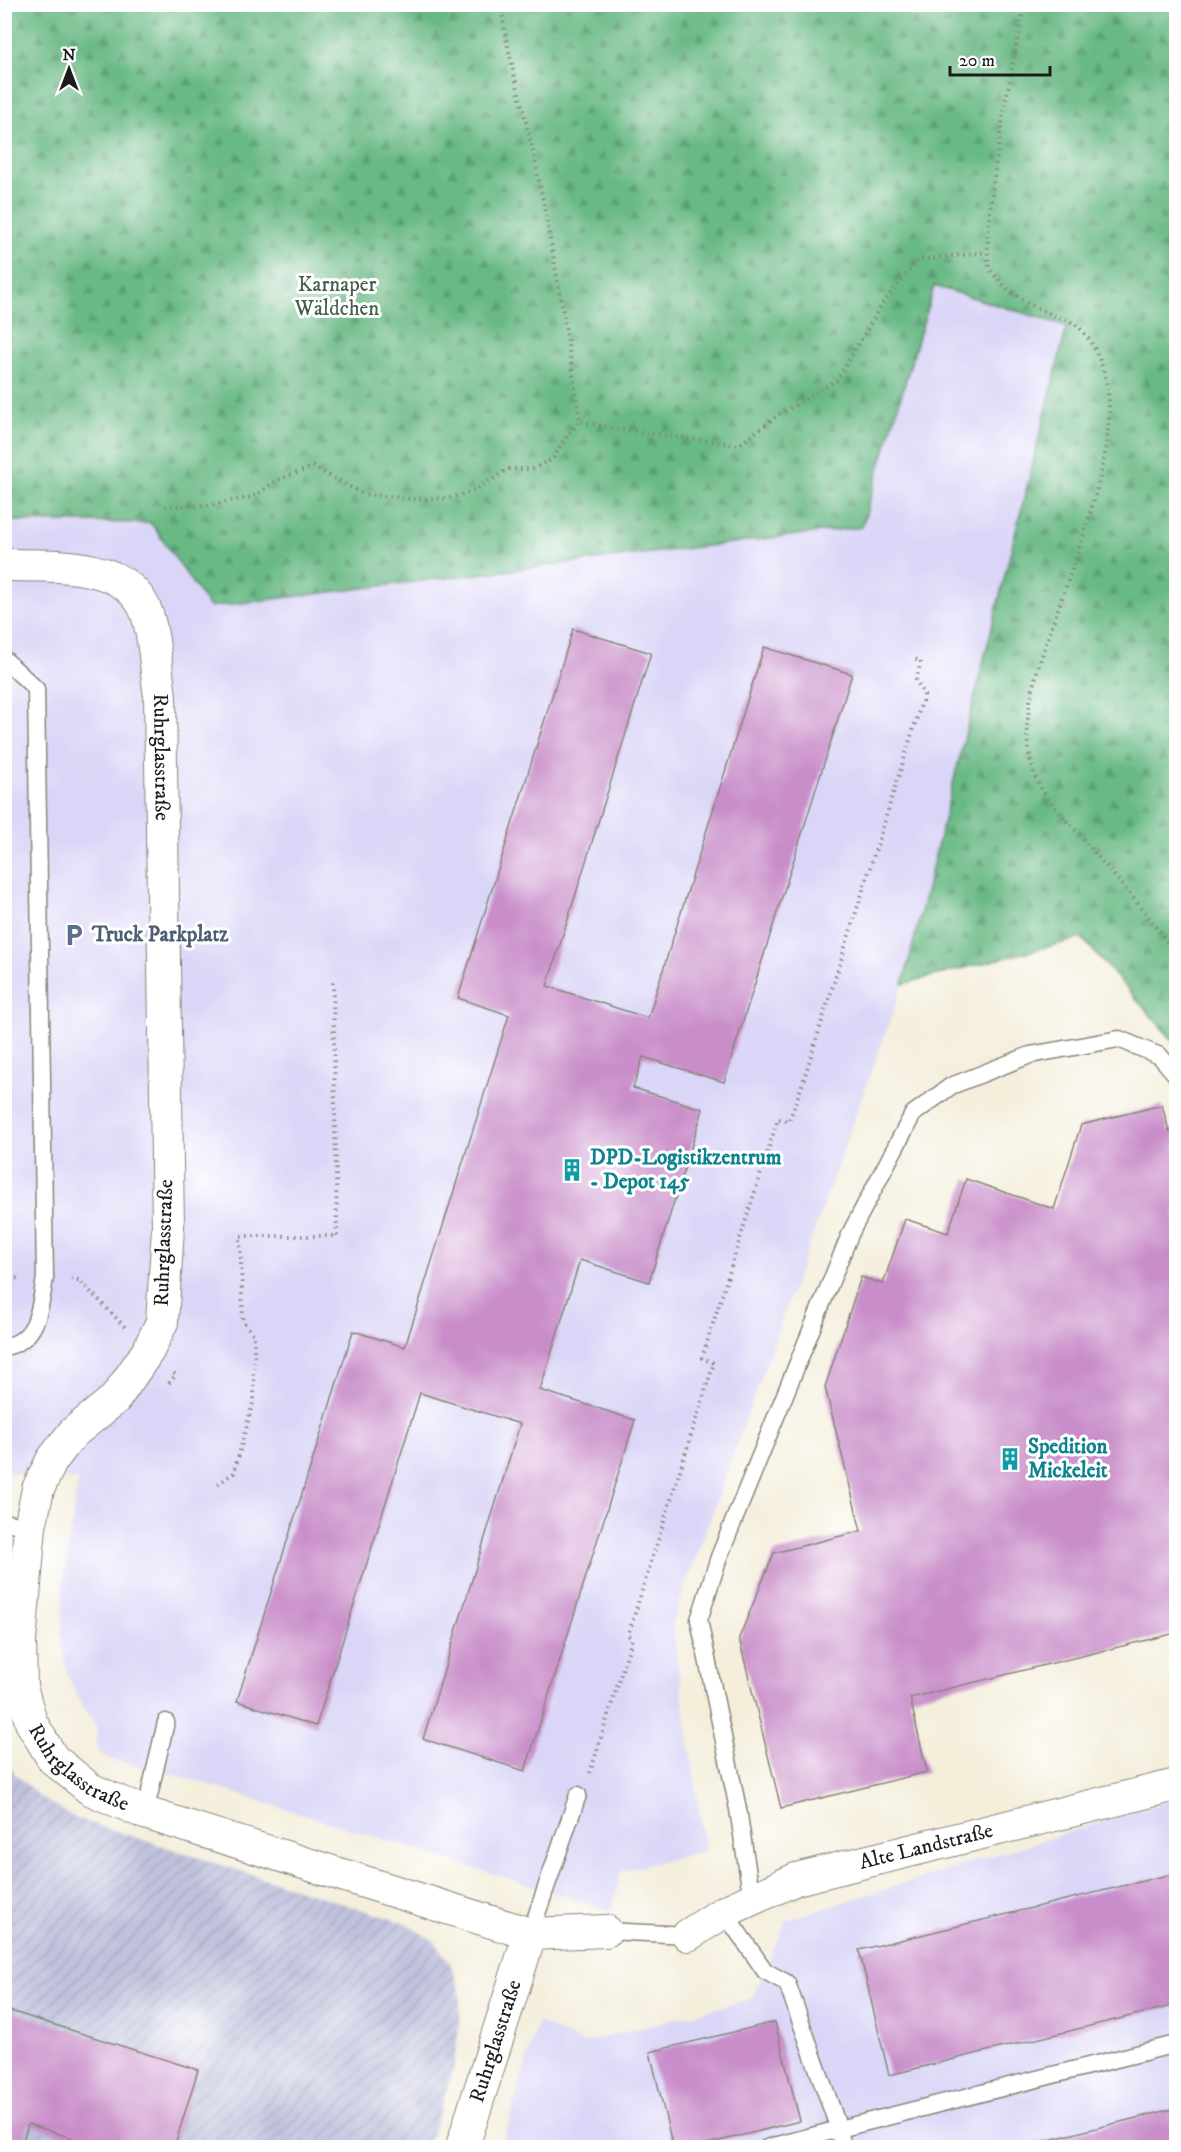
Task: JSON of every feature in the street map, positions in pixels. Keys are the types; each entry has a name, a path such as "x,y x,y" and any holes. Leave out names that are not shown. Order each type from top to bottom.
{"street":[{"name":"Ruhrglasstraße","path":"4,565 64,566 100,572 126,584 147,613 160,696 168,1228 162,1322 148,1351 115,1399 73,1433 52,1460 38,1490 17,1525 21,1686 31,1722 53,1759 90,1789 145,1813 530,1934 606,1931"},
{"name":"Alte Landstraße","path":"688,1935 724,1912 796,1879 1176,1785"},
{"name":"Ruhrglasstraße","path":"462,2148 530,1934"}],"lane":[{"path":"4,659 36,689 45,1278 37,1324 17,1345 4,1347"},
{"path":"752,1900 738,1809 699,1620 719,1557 851,1233 913,1114 951,1086 1030,1055 1119,1039 1160,1056 1176,1075"},
{"path":"145,1813 166,1722"},
{"path":"530,1934 583,1789"},
{"path":"724,1912 765,1971 787,1983 839,2129 843,2148"},
{"name":"Ruhrglasstraße","path":"606,1931 688,1935"},
{"path":"767,2148 1176,2044"}],"path":[{"path":"165,506 209,505 253,497 277,480 313,467 363,494 414,499 450,498 476,490 508,469 532,470 553,459 580,421 567,329 534,155 504,32 501,4"},
{"path":"1025,4 1012,59 987,252 989,268 1004,287 1033,306 1076,325 1102,360 1109,394 1106,450 1093,502 1032,684 1026,741 1034,774 1048,802 1148,913 1176,955"},
{"path":"580,421 625,431 739,446 778,415 837,380 883,303 918,260 987,252"},
{"path":"583,1789 632,1639 628,1635 714,1363 702,1358 778,1119 789,1121 802,1085 924,695 916,680 921,661 914,659"},
{"path":"218,1484 234,1473 254,1399 254,1335 243,1321 240,1236 337,1236 333,981"},
{"path":"4,1279 79,1280 148,1351 176,1375 163,1390"}],"shaded area":[{"path":"934,286 1068,326 903,984 672,1624 705,1851 621,1871 612,1911 183,1777 106,1758 98,1751 96,1724 83,1708 68,1676 61,1642 63,1584 78,1480 5,1472 5,521 151,523 209,607 862,527"},
{"path":"4,1756 15,1774 40,1797 75,1818 404,1923 434,1941 450,1963 460,1990 460,2021 453,2070 427,2147 5,2147"},
{"path":"1176,1799 1176,2147 501,2148 538,2022 583,2043 751,1999 787,1920"}],"green space":[{"name":"Karnaper Wäldchen","path":"5,4 1176,5 1176,1044 1082,938 903,984 1067,326 934,286 862,527 209,607 151,523 5,521"}],"building":[{"name":"DPD-Logistikzentrum - Depot 145","path":"573,629 651,653 547,986 648,1018 764,647 852,674 724,1082 643,1057 633,1088 703,1109 649,1282 580,1260 540,1390 635,1420 525,1771 423,1739 520,1424 420,1393 316,1726 237,1701 353,1331 405,1347 509,1015 458,998"},
{"name":"Spedition Mickeleit","path":"1162,1105 1169,1131 1176,1129 1176,1633 910,1698 927,1772 781,1808 739,1638 774,1553 861,1531 825,1387 861,1277 883,1284 905,1219 948,1233 966,1179 1054,1209 1081,1125"},
{"path":"1176,1873 1176,2005 889,2075 859,1950"},
{"path":"4,2009 198,2070 174,2148 103,2148 28,2124 21,2148 4,2148"},
{"path":"775,2022 800,2121 691,2148 673,2148 650,2052"},
{"path":"1176,2108 1176,2148 1021,2148 1021,2147"}],"place":[{"name":"Truck Parkplatz","path":"74,935"},
{"name":"DPD-Logistikzentrum - Depot 145","path":"572,1170"},
{"name":"Spedition Mickeleit","path":"1010,1459"}]}
